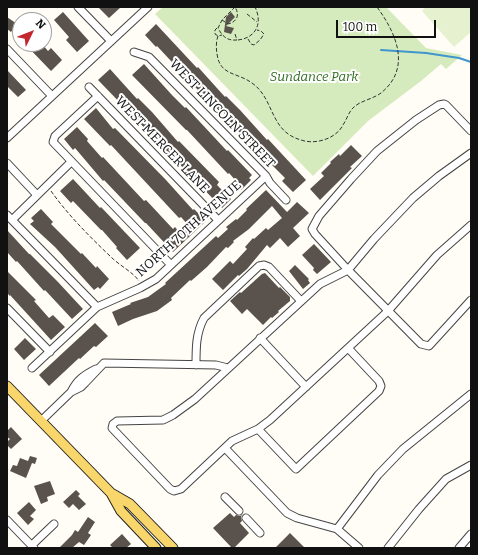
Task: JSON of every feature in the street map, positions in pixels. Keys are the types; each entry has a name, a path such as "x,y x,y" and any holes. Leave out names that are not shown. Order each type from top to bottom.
{"main road":[{"path":"7,386 111,493 121,511 156,548"},
{"path":"111,493 130,504 173,548"}],"street":[{"path":"78,7 110,42"},
{"path":"7,138 148,7"},
{"path":"7,48 52,96"},
{"name":"WEST LINCOLN STREET","path":"134,52 149,57 266,176 270,183 286,200"},
{"name":"WEST MERCER LANE","path":"89,87 218,220"},
{"path":"98,96 55,136 53,142 171,265"},
{"path":"471,131 446,105 439,105 416,120 377,151 319,216 312,229 348,270 421,344 429,346 471,300"},
{"path":"471,153 439,176 413,198 374,239 348,270 320,284 300,300 195,399 173,415 163,420 117,421 113,424 112,428 170,489 174,491 181,489 232,441 258,429 270,420 388,311 437,255 471,225"},
{"path":"72,162 37,195 9,217 97,307"},
{"path":"7,163 37,195"},
{"name":"NORTH 70TH AVENUE","path":"32,368 97,307 151,282 266,176"},
{"path":"196,365 196,339 198,328 204,318 260,266 264,265 269,267 300,300"},
{"path":"7,308 50,352"},
{"path":"260,338 306,387"},
{"path":"258,429 296,469 379,391 381,386 379,381 348,348"},
{"path":"41,421 71,392 76,383 85,374 97,369 104,362 216,365 228,368"},
{"path":"337,529 378,475 403,448 471,394"},
{"path":"225,448 287,513 297,518 337,529 359,548"},
{"path":"388,548 419,509 446,479 471,465"},
{"path":"225,496 239,511"},
{"path":"246,518 260,533"},
{"path":"7,520 33,547 54,524"},
{"path":"459,548 471,534"}],"path":[{"path":"221,20 228,24 235,22 238,17 235,7 221,20 218,28 214,32 218,36 217,55 219,63 223,69 250,82 264,94 279,126 287,134 303,141 317,141 329,138 337,133 355,106 372,99 392,81 399,65 397,48 389,25 377,7"},
{"path":"218,28 222,35 229,40 248,38 256,30 258,22 259,17 255,7"},
{"path":"247,14 258,22"},
{"path":"248,38 251,44 254,45 260,40 264,34 261,31 256,30"},
{"path":"235,34 237,40"},
{"path":"218,36 222,35"},
{"path":"46,186 79,226 117,262 136,276 143,287"}],"green space":[{"name":"Sundance Park","path":"163,7 386,7 426,48 462,55 446,69 441,64 368,121 313,176 155,14"},
{"path":"426,7 471,7 471,32 454,47 422,11"}],"building":[{"path":"98,7 121,7 109,18"},
{"path":"63,12 89,41 77,52 66,40 69,37 54,20"},
{"path":"231,12 235,17 226,26 234,28 231,34 224,32 226,17"},
{"path":"7,17 12,20 12,31 11,32 7,29"},
{"path":"156,24 306,180 293,192 282,181 285,178 240,133 229,121 230,119 223,112 221,113 145,35"},
{"path":"52,49 62,60 51,71 33,52 52,52"},
{"path":"144,64 171,94 185,108 186,107 227,151 228,150 252,175 249,178 251,180 241,190 229,173 228,174 132,75"},
{"path":"110,69 137,99 138,98 152,112 178,142 179,141 219,182 217,185 231,199 222,208 98,80"},
{"path":"7,70 26,90 18,97 7,86"},
{"path":"96,108 113,129 115,128 193,210 194,209 206,221 173,252 104,180 103,181 75,148 73,150 64,139 77,127 102,158 103,157 144,201 146,200 173,229 175,227 180,233 188,225 181,217 179,218 111,145 110,146 84,119"},
{"path":"351,145 362,156 320,200 310,189 324,176 321,173 331,163 330,162 339,154 340,156"},
{"path":"73,179 140,248 127,260 102,230 73,201 71,203 60,191"},
{"path":"266,190 287,212 297,202 309,213 293,228 300,236 288,247 280,238 270,248 267,245 247,269 239,276 238,275 223,290 212,279 230,261 233,264 247,249 245,247 253,238 254,239 266,228 268,230 282,218 272,206 249,229 233,241 234,242 228,248 226,247 207,267 191,281 190,280 171,298 172,300 157,311 118,326 112,312 131,304 130,303 148,297 166,284 165,283 216,236 218,238 228,229 226,227 236,219 237,220"},
{"path":"41,209 53,222 51,224 109,279 100,289 98,287 94,290 55,247 30,224 34,221 31,218"},
{"path":"7,230 83,309 72,319 7,252"},
{"path":"314,244 331,262 317,274 313,270 314,268 302,255"},
{"path":"295,265 309,279 308,280 310,283 303,289 289,271"},
{"path":"7,271 36,300 34,301 49,318 53,315 65,327 51,340 7,293"},
{"path":"265,273 290,297 290,301 263,325 247,309 242,314 230,301"},
{"path":"95,323 108,336 96,347 94,346 80,359 79,358 49,386 39,375"},
{"path":"25,338 36,349 24,360 14,349"},
{"path":"11,427 22,439 11,449 7,445 7,442 10,439 7,437 7,431"},
{"path":"30,456 37,458 35,464 32,463 26,478 10,471 13,465 17,466 20,458 28,461"},
{"path":"50,481 55,494 47,497 48,501 41,504 34,486"},
{"path":"76,490 80,494 78,496 86,504 79,510 73,504 69,508 63,502"},
{"path":"29,502 36,510 30,516 34,519 28,525 17,513"},
{"path":"230,513 234,517 236,515 242,515 242,521 240,523 249,533 234,548 232,548 213,528"},
{"path":"88,517 95,522 88,533 91,535 84,545 79,542 72,548 59,548 75,530 78,532"},
{"path":"290,533 305,548 275,548"},
{"path":"122,534 131,544 126,548 113,548 110,545"}],"waterway":[{"path":"381,50 426,53 459,58 471,62"}]}
